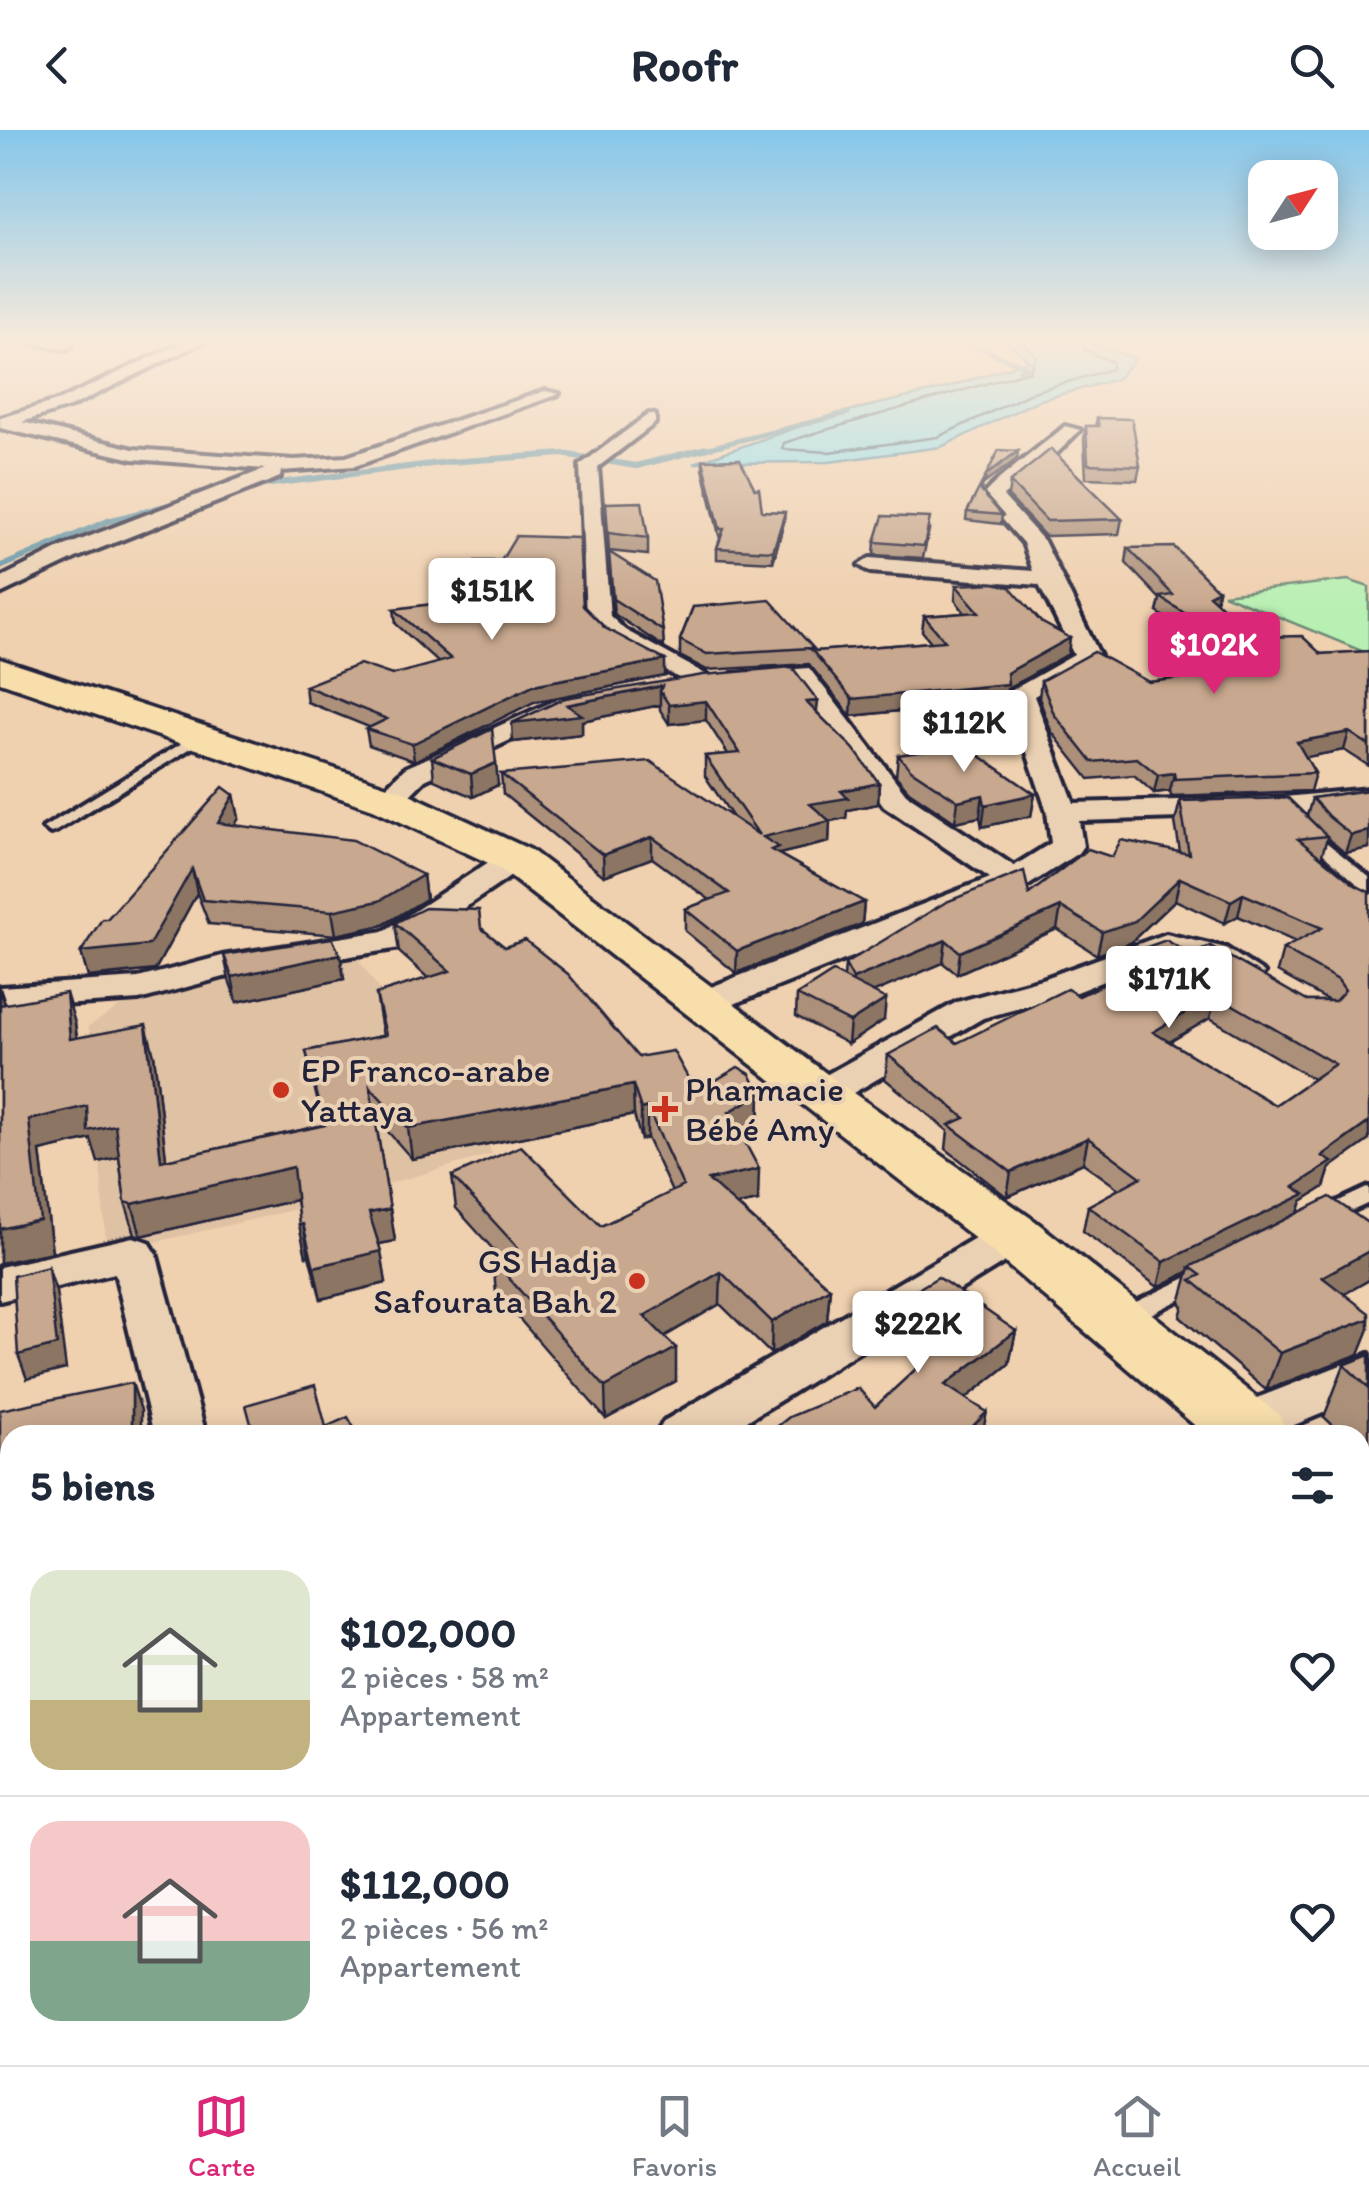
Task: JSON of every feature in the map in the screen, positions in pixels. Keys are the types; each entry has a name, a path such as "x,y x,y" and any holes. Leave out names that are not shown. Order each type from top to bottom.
{"main road":[{"path":"0,670 388,800 515,859 820,1095 1013,1236 1242,1425"}],"street":[{"path":"28,429 133,454 294,466 348,462 446,429"},
{"path":"635,429 589,464 598,618 616,634 702,682"},
{"path":"701,1004 1014,880 1067,846 1062,812 1020,693 1088,658 1047,580 1033,540 995,503 995,489 1042,459 1072,430"},
{"path":"0,588 88,545 294,466"},
{"path":"870,565 1047,580"},
{"path":"666,688 800,673 896,800 1014,880"},
{"path":"388,800 415,774 558,706 594,700"},
{"path":"1062,812 1284,806 1369,798"},
{"path":"0,998 139,989 222,967 394,940 515,859"},
{"path":"820,1095 970,1010 1058,986 1166,944 1214,955 1281,994"},
{"path":"699,1425 1013,1236"},
{"path":"0,1284 133,1253 177,1425"},
{"path":"1259,1425 1369,1373"}],"lane":[{"path":"51,828 202,737"},
{"path":"1284,806 1314,841 1369,886"},
{"path":"1302,1228 1369,1194"},
{"path":"1117,1321 1234,1262"}],"shaded area":[{"name":"EP Franco-arabe Yattaya","path":"347,943 386,1000 435,1007 492,1154 314,1205 107,1253 89,1026 167,977"}],"green space":[{"path":"1348,580 1369,587 1369,654 1223,594"}],"water":[{"path":"792,429 978,429 941,447 829,462 694,463"}],"building":[{"path":"1086,429 1134,429 1140,466 1088,464"},
{"path":"1051,449 1122,519 1047,521 1010,482"},
{"path":"999,450 1018,451 986,475"},
{"path":"740,459 755,489 759,488 762,511 785,512 773,551 717,548 724,529 720,529 703,460"},
{"path":"985,477 981,491 1002,515 967,512"},
{"path":"642,502 648,538 608,533 606,503"},
{"path":"883,516 930,518 924,546 875,542"},
{"path":"516,536 579,538 583,606 605,628 665,660 533,685 412,744 366,729 387,719 305,686 360,664 392,675 451,659 394,609 455,601 475,561 501,561"},
{"path":"1174,547 1218,590 1209,595 1256,637 1302,636 1321,654 1369,651 1369,745 1349,732 1297,742 1315,773 1175,779 1174,773 1158,775 1137,758 1092,762 1054,714 1041,681 1094,652 1149,682 1267,668 1160,597 1173,595 1128,548"},
{"path":"609,552 655,581 663,631 613,599"},
{"path":"994,583 1010,587 1041,622 1070,638 1007,673 1008,684 852,699 810,648 707,654 680,640 693,607 770,600 816,651 945,641 924,616 979,612 956,585"},
{"path":"792,667 818,701 806,702 853,748 879,783 841,791 848,798 810,804 830,821 763,837 778,847 771,850 864,902 737,951 685,909 729,893 652,837 603,855 501,774 650,761 759,835 705,756 740,753 706,701 669,705 660,691 662,686 567,705 582,715 512,723 565,698 703,675"},
{"path":"492,729 496,763 471,774 432,758"},
{"path":"964,745 1035,794 985,805 983,795 958,801 911,770 898,755"},
{"path":"223,787 234,795 218,823 353,840 423,875 379,901 332,911 203,900 192,869 149,945 81,952 102,919 107,919"},
{"path":"1369,790 1369,831 1351,835 1312,798"},
{"path":"1288,798 1327,836 1298,839 1369,892 1369,1122 1322,1156 1332,1162 1294,1187 1305,1194 1164,1262 1088,1206 1141,1177 1088,1138 1011,1172 949,1125 965,1118 888,1055 938,1028 957,1043 1067,989 1079,996 1148,962 1133,952 1166,940 1192,955 1210,946 1307,1001 1335,1001 1345,990 1338,980 1283,949 1322,928 1243,894 1231,901 1180,878 1135,921 1102,932 1061,907 960,952 946,940 853,979 845,964 946,902 1024,871 1029,894 1088,849 1112,857 1121,840 1189,854 1180,801","holes":["1216,995 1335,1064 1275,1105 1153,1032"]},
{"path":"425,908 479,910 481,928 505,947 525,940 568,974 638,1057 673,1051 696,1092 738,1067 750,1074 760,1094 729,1112 759,1169 708,1180 830,1288 772,1322 721,1272 644,1316 676,1348 605,1387 493,1260 518,1248 452,1176 521,1146 601,1226 683,1186 647,1107 641,1109 633,1085 408,1128 370,1087 390,1209 369,1213 381,1251 314,1267 303,1224 299,1225 293,1167 132,1204 125,1202 115,1125 88,1131 87,1106 29,1120 40,1220 0,1229 0,1005 66,993 70,1039 146,1025 161,1161 325,1125 306,1051 386,1035 376,994 450,971 395,923"},
{"path":"332,938 340,954 232,977 224,955"},
{"path":"833,972 886,999 850,1022 797,995"},
{"path":"1330,1197 1369,1224 1369,1251 1322,1277 1369,1313 1369,1319 1280,1353 1191,1280 1201,1275 1190,1267"},
{"path":"48,1267 57,1345 18,1355 13,1276"},
{"path":"938,1277 1016,1331 945,1385 987,1412 974,1425 779,1425 789,1417 858,1388 875,1407 945,1342 893,1304"},
{"path":"1369,1355 1369,1388 1344,1365"},
{"path":"132,1383 132,1425 0,1425 0,1410"},
{"path":"315,1385 325,1425 251,1425 246,1405"},
{"path":"348,1417 352,1425 330,1425"}],"waterway":[{"path":"697,451 783,429"},
{"path":"246,487 448,462 563,454 636,466 707,448"},
{"path":"0,567 108,521 189,500"}],"place":[{"name":"EP Franco-arabe Yattaya","path":"281,1090"},
{"name":"Pharmacie Bébé Amy","path":"665,1109"},
{"name":"GS Hadja Safourata Bah 2","path":"637,1281"}]}
